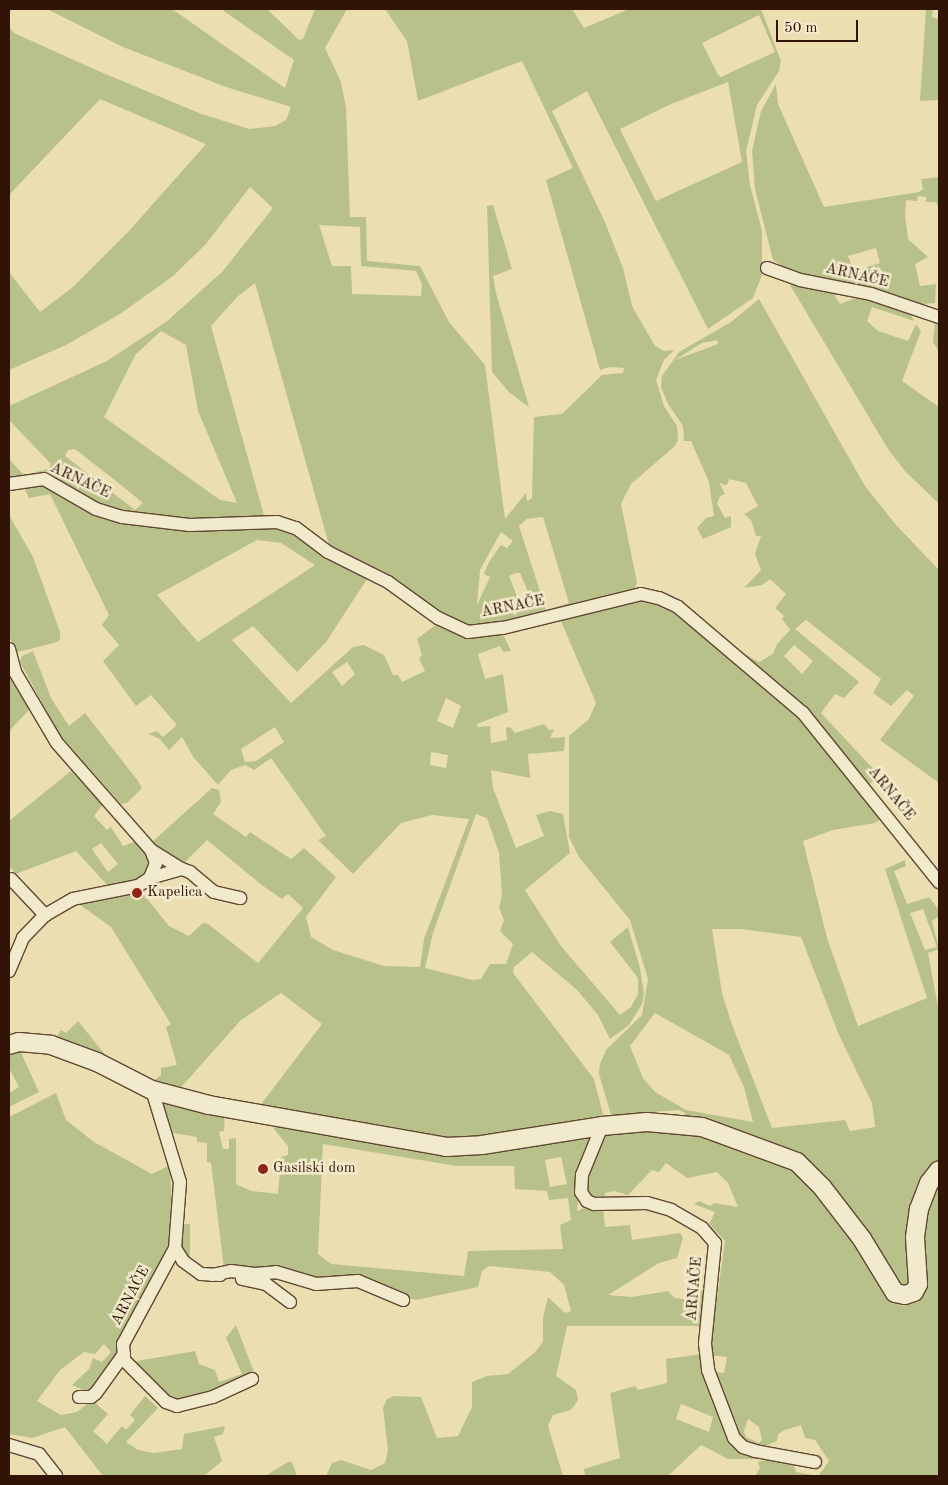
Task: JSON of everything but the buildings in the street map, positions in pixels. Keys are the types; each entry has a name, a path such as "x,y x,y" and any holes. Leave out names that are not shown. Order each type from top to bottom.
{"street":[{"name":"ARNAČE","path":"767,268 800,280 871,294 939,317"},
{"name":"ARNAČE","path":"9,484 44,478 96,509 122,517 190,525 277,522 296,528 328,552 388,582 438,618 468,632 503,628 641,594 659,598 678,607 803,713 939,882"},
{"path":"9,649 15,672 57,743 151,850 190,872 214,892 240,898"},
{"path":"150,878 156,863 151,850"},
{"path":"9,971 23,938 45,915 73,900 138,886 150,878 182,869"},
{"path":"10,879 45,915"},
{"path":"9,1044 19,1042 51,1045 97,1062 152,1090 254,1114 446,1147 482,1145 602,1126 647,1122 702,1127 797,1162 822,1187 862,1239 895,1293 905,1295 914,1292 918,1284 915,1237 919,1209 929,1183 939,1170"},
{"name":"ARNAČE","path":"124,1354 123,1344 174,1248 180,1182 152,1090"},
{"name":"ARNAČE","path":"602,1126 582,1174 582,1192 587,1201 594,1204 647,1203 671,1210 702,1228 715,1243 705,1344 713,1386 734,1438 742,1447 755,1451 815,1462"},
{"path":"174,1248 183,1261 201,1274 231,1271 276,1272 316,1284 358,1281 403,1300"},
{"path":"212,1274 266,1284 290,1302"},
{"path":"124,1354 124,1360 166,1402 177,1406 213,1397 252,1379"},
{"path":"79,1397 91,1397 96,1393 124,1354"},
{"path":"9,1445 39,1454 56,1476"}],"green space":[{"path":"47,9 172,9 285,88 294,60 221,9 267,9 299,40 303,39 315,9 347,9 325,48 341,82 346,107 350,217 366,217 367,261 420,266 449,322 485,365 505,519 526,493 527,501 532,498 534,417 562,414 602,375 623,373 624,368 610,367 600,370 546,180 573,168 522,61 418,101 407,41 385,9 572,9 584,28 629,9 761,9 781,61 779,71 757,105 746,151 750,185 762,231 762,275 753,298 708,329 587,91 552,111 604,220 623,268 632,306 655,346 664,351 674,350 664,360 656,380 664,406 677,426 678,440 675,446 631,484 621,504 637,582 634,591 520,620 463,628 330,548 255,283 237,297 211,326 265,519 214,522 103,510 65,484 9,480 9,459 24,475 48,469 51,464 9,420 9,406 107,361 166,322 222,272 273,208 250,187 206,244 173,276 120,314 66,345 9,370 9,272 40,312 73,287 129,231 206,144 100,99 9,195 9,27 14,33 96,70 199,113 249,129 275,126 286,120 291,107 226,87 123,47","holes":["759,15 775,52 721,77 718,75 702,43","728,82 742,162 656,201 620,129 671,104","319,225 360,227 361,266 416,271 422,284 421,296 352,294 351,266 332,266","161,331 186,345 198,411 237,503 220,500 104,417 136,354","75,449 143,503 135,510 65,456 68,450","543,517 569,603 546,610 519,526 527,519","501,532 513,541 507,548 501,545 489,562 484,574 490,577 477,605 480,570","515,573 520,573 532,601 521,607 509,576"]},
{"path":"926,9 933,9 932,17 939,19 939,100 920,101"},
{"path":"776,84 778,104 824,207 919,192 923,189 921,179 939,177 939,209 936,202 926,202 926,197 918,196 917,201 906,200 905,215 908,239 928,257 915,264 920,286 936,284 935,303 923,304 795,274 773,260 755,189 752,151 761,111","holes":["876,248 880,263 854,271 848,256"]},
{"path":"493,205 512,269 493,276 496,293 529,407 510,393 492,372 487,206"},
{"path":"798,283 852,294 847,297 837,292 835,296 840,304 861,296 911,314 914,321 872,307 867,321 878,331 908,341 916,324 921,331 902,381 939,407 939,504 905,471 888,449 790,285"},
{"path":"759,299 865,486 896,525 939,570 939,783 880,740 914,696 907,690 891,706 873,693 881,679 806,620 795,629 859,682 844,698 835,694 821,713 879,775 868,786 738,650 759,662 773,654 777,644 790,630 782,619 784,616 775,608 786,594 770,579 762,585 744,588 761,570 755,554 761,536 756,536 751,520 744,514 758,506 746,483 729,479 728,484 724,485 719,482 725,494 720,496 717,504 725,518 731,516 731,527 703,539 697,528 706,518 714,516 709,482 691,441 684,441 683,426 668,404 661,387 662,376 679,352 731,322","holes":["717,340 718,344 675,360 702,343","794,645 813,661 802,674 784,656"]},
{"path":"930,319 939,321 939,352 933,342 935,322"},
{"path":"37,482 108,517 283,527 369,576 326,642 297,672 253,626 232,640 291,703 353,647 364,645 384,655 393,675 398,675 402,682 425,671 419,658 422,655 417,639 434,626 440,624 502,632 511,651 503,652 500,646 478,654 485,679 503,674 508,712 477,724 478,727 490,726 491,743 507,740 506,728 510,727 515,733 544,724 549,730 554,729 550,738 565,737 564,751 528,754 530,778 491,770 493,788 516,848 544,836 536,815 550,811 563,814 570,853 525,890 561,946 620,1015 631,1007 638,994 638,978 610,942 628,927 640,968 644,994 642,1004 629,1025 610,1039 598,1015 577,990 532,952 514,967 513,973 594,1079 603,1114 600,1121 454,1142 256,1111 322,1024 281,993 241,1020 175,1094 152,1082 161,1075 161,1068 177,1065 166,1027 171,1024 111,927 79,904 132,889 135,897 144,895 169,926 189,936 203,923 208,924 258,963 303,908 288,894 282,899 263,886 207,840 184,863 163,853 152,842 212,788 219,790 221,802 213,814 246,837 250,832 291,859 304,848 336,877 306,917 311,937 333,950 384,966 420,967 424,939 469,819 432,815 401,823 353,874 318,840 326,836 271,758 254,770 245,765 231,770 218,785 194,758 182,737 169,750 160,739 148,734 157,731 163,737 177,725 151,695 136,706 103,661 119,645 102,625 109,615 50,494 29,498 22,484","holes":["257,540 281,543 315,565 198,642 157,595","347,662 355,674 342,686 332,672","446,698 461,706 453,728 437,721","275,727 284,742 256,761 245,762 241,749","431,752 448,755 446,768 430,765","476,814 487,818 499,853 502,895 499,908 504,920 500,931 513,944 506,964 490,964 481,979 472,980 425,968 433,933"]},
{"path":"9,515 33,557 60,632 60,640 54,643 18,652 9,637"},
{"path":"631,599 665,604 774,689 885,816 875,823 833,830 803,841 827,938 858,1026 927,998 885,869 905,860 906,866 894,871 907,904 929,897 939,910 939,916 932,921 939,949 928,953 939,1012 939,1163 909,1286 900,1288 825,1183 686,1119 685,1113 679,1110 638,1113 637,1119 614,1119 611,1115 599,1074 600,1064 606,1050 642,1015 648,979 630,920 579,857 569,837 569,736 589,719 596,703 560,619","holes":["923,909 937,947 925,950 910,913","712,929 741,929 801,937 839,1035 872,1103 875,1127 850,1131 845,1120 772,1128 731,1022 722,993","655,1013 729,1055 744,1087 753,1122 686,1110 655,1092 643,1078 630,1046"]},
{"path":"33,651 51,698 69,726 85,713 138,781 142,788 127,803 121,804 59,734 20,662 22,656"},
{"path":"9,667 29,710 9,731"},
{"path":"71,771 104,803 94,816 107,830 111,827 123,846 137,841 152,858 149,872 135,881 109,887 76,851 16,874 9,866 9,821","holes":["101,843 118,864 108,872 92,849"]},
{"path":"78,1021 111,1063 64,1044 57,1036 61,1030 66,1033"},
{"path":"18,1046 39,1092 9,1107 9,1093 19,1087 9,1068 9,1050"},
{"path":"56,1093 66,1120 94,1142 152,1174 170,1165 173,1243 117,1354 91,1394 72,1385 89,1369 93,1358 102,1362 111,1352 104,1344 95,1354 84,1352 60,1370 37,1401 61,1415 77,1412 92,1400 108,1414 93,1431 107,1444 122,1426 126,1430 135,1420 130,1415 145,1396 158,1408 126,1442 138,1450 154,1453 182,1449 184,1434 225,1426 223,1434 214,1437 222,1461 204,1476 103,1476 65,1427 32,1438 9,1434 9,1117"},
{"path":"160,1100 225,1113 224,1131 219,1132 223,1149 229,1149 229,1139 236,1138 236,1184 251,1191 278,1194 281,1157 288,1155 288,1146 274,1129 276,1123 409,1145 591,1134 583,1201 578,1201 577,1211 589,1206 603,1208 605,1227 630,1225 632,1240 680,1233 683,1238 677,1258 659,1263 608,1295 632,1297 668,1291 675,1298 683,1299 690,1296 693,1290 711,1286 707,1326 567,1326 556,1376 576,1390 578,1400 571,1410 553,1415 548,1426 563,1476 326,1476 332,1463 341,1460 371,1470 385,1463 388,1450 383,1408 387,1399 394,1396 421,1397 437,1438 458,1436 472,1407 472,1382 487,1376 508,1374 534,1353 543,1342 543,1318 548,1297 565,1313 571,1311 564,1285 550,1272 489,1266 482,1271 478,1287 416,1300 332,1280 224,1268 211,1163 207,1162 207,1143 197,1142 197,1137 173,1133","holes":["323,1144 457,1166 514,1166 515,1189 547,1191 549,1200 568,1198 571,1220 560,1225 563,1249 468,1251 464,1276 331,1264 318,1254","561,1157 567,1184 550,1187 545,1160"]},
{"path":"681,1128 787,1166 818,1188 885,1293 902,1306 919,1302 922,1293 920,1233 939,1175 939,1476 818,1476 829,1461 815,1440 805,1438 801,1425 785,1430 778,1434 777,1441 760,1448 741,1441 711,1371 724,1373 727,1357 709,1355 725,1241 709,1224 715,1212 694,1204 699,1201 710,1206 714,1203 738,1207 728,1183 717,1172 687,1178 666,1163 659,1172 652,1170 628,1195 614,1191 605,1193 604,1200 599,1201 586,1194 587,1169 601,1130","holes":["748,1419 759,1427 762,1440 759,1443 746,1437 744,1431"]},
{"path":"182,1224 190,1224 190,1262 179,1247"},
{"path":"236,1325 254,1372 188,1402 170,1398 131,1362 195,1351 199,1364 215,1370 219,1382 242,1374 226,1338"},
{"path":"702,1354 724,1420 760,1455 760,1459 728,1459 701,1445 668,1476 585,1476 584,1469 620,1458 610,1393 635,1386 638,1390 667,1383 666,1359","holes":["681,1404 713,1417 709,1432 676,1419"]},
{"path":"774,1458 792,1461 796,1472 818,1476 755,1476 760,1468 758,1462"},
{"path":"288,1462 292,1462 297,1476 265,1476"}],"place":[{"name":"Kapelica","path":"137,893"},
{"name":"Gasilski dom","path":"263,1169"}]}
